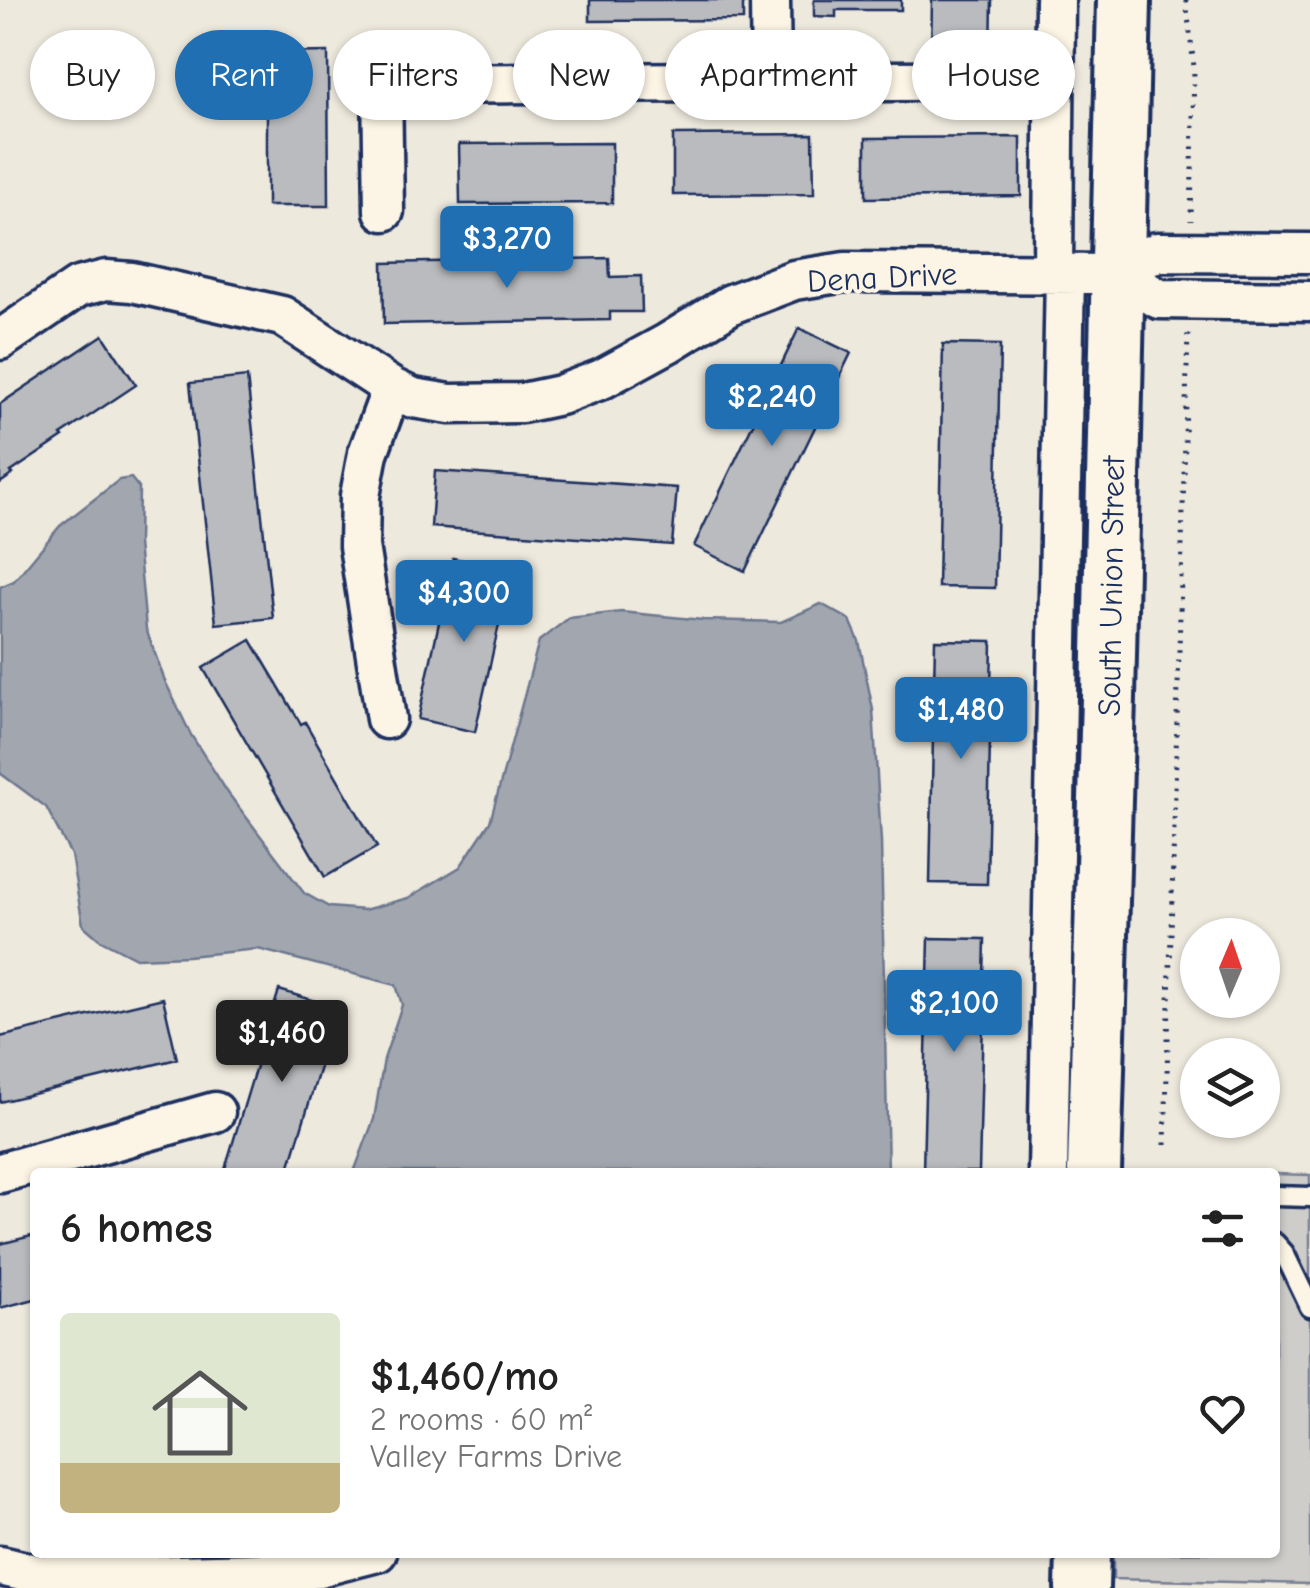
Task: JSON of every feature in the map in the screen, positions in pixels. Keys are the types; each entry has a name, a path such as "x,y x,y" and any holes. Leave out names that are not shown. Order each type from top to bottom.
{"street":[{"path":"770,0 770,30"},
{"name":"South Union Street","path":"1055,0 1055,30"},
{"name":"South Union Street","path":"1094,1168 1124,0"},
{"path":"384,211 382,84 665,83"},
{"name":"South Union Street","path":"1048,1168 1059,273 1056,120"},
{"path":"1310,253 1157,252 1118,274 1159,300 1310,301"},
{"name":"Dena Drive","path":"0,340 78,287 106,280 132,282 282,316 413,398 450,404 522,402 560,395 602,379 731,304 794,280 846,272 1118,274"},
{"path":"386,719 360,546 360,496 368,454 392,388"},
{"path":"0,1173 215,1112"},
{"path":"0,1566 35,1574 96,1577 299,1572 354,1558"},
{"path":"1082,1588 1083,1558"}],"lane":[{"path":"1280,1196 1310,1197"},
{"path":"1280,1249 1310,1307"}],"path":[{"path":"1186,0 1194,67 1190,252"},
{"path":"1165,1145 1189,300"}],"shaded area":[{"path":"131,478 139,488 138,543 146,629 191,735 228,793 304,893 329,907 364,910 408,898 460,867 490,822 539,641 569,618 621,612 781,622 821,604 850,620 859,641 873,710 881,841 888,1168 356,1168 374,1119 384,1059 402,1005 396,985 258,949 136,958 99,939 83,925 71,855 46,807 0,773 0,587 14,581 60,526 119,480"},
{"path":"1280,1174 1310,1175 1310,1584 1113,1579 1113,1558 1280,1558"}],"building":[{"path":"590,0 743,0 743,20 590,21"},
{"path":"814,0 901,0 901,10 836,10 836,17 814,16"},
{"path":"932,0 992,0 991,30 931,30"},
{"path":"313,52 328,52 329,206 267,206 267,120 313,120"},
{"path":"813,134 814,194 673,195 673,135"},
{"path":"1021,137 1021,196 866,198 866,138"},
{"path":"612,143 612,203 460,204 459,144"},
{"path":"609,258 610,277 641,276 642,312 610,312 610,320 384,324 383,263"},
{"path":"799,328 851,353 745,571 694,546"},
{"path":"103,335 136,385 61,435 0,483 0,404"},
{"path":"943,344 1000,345 995,588 938,587"},
{"path":"247,377 273,618 216,624 190,383"},
{"path":"435,471 677,488 672,545 431,527"},
{"path":"453,558 511,571 475,732 418,719"},
{"path":"251,640 301,724 305,722 377,847 325,877 203,668"},
{"path":"935,640 992,641 987,884 930,883"},
{"path":"929,938 985,939 979,1168 923,1168"},
{"path":"279,990 338,1008 289,1168 225,1168"},
{"path":"163,998 177,1059 0,1102 0,1037"},
{"path":"30,1236 30,1300 0,1308 0,1244"}]}
